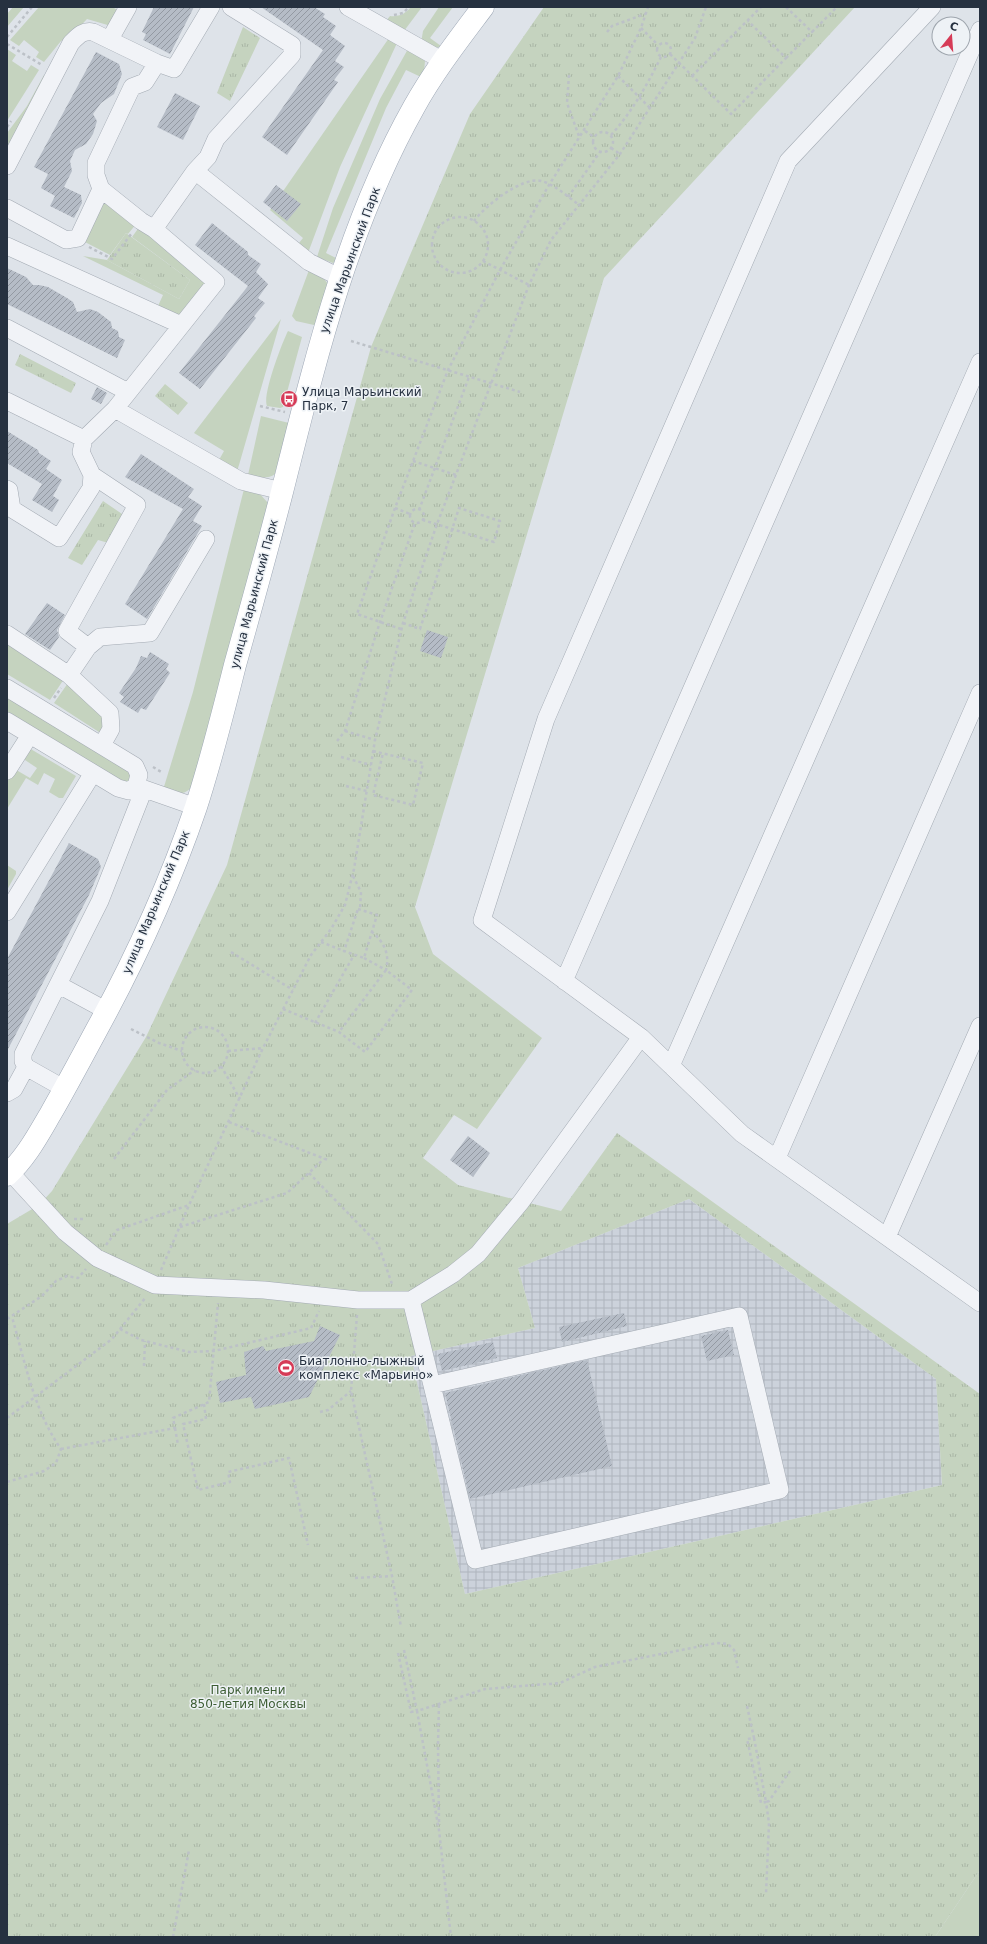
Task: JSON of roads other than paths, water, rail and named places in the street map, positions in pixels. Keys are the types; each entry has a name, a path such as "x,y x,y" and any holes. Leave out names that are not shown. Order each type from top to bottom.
{"main road":[{"name":"улица Марьинский Парк","path":"9,1174 23,1158 38,1136 107,1011 155,911 176,861 196,807 217,734 282,491 296,432 323,333 341,278 358,231 393,148 415,105 443,61 483,7"}],"lane":[{"path":"110,39 128,7"},
{"path":"7,166 71,43 80,34 87,31 110,39 157,63 174,69 211,7"},
{"path":"147,225 208,157 216,140 292,55 292,45 231,7"},
{"path":"348,7 443,61"},
{"path":"932,7 788,161 546,719 482,920 641,1037 742,1134 980,1303"},
{"path":"564,981 980,30"},
{"path":"7,488 10,490 12,509 59,538 91,488 92,475 81,452 84,439 115,409 216,282 147,225 101,190 96,175 96,163 132,87 145,82 157,63"},
{"path":"195,171 309,262 341,278"},
{"path":"7,208 66,240 78,238 101,190"},
{"path":"7,246 181,325"},
{"path":"7,328 128,392"},
{"path":"671,1066 980,362"},
{"path":"7,401 84,439"},
{"path":"115,409 241,481 282,491"},
{"path":"88,647 67,631 137,505 92,475"},
{"path":"69,675 88,647 100,637 150,632 206,539"},
{"path":"7,634 69,675 110,713 111,729 102,745"},
{"path":"7,688 135,766 139,775 140,788 100,901 23,1054 22,1061 26,1067 65,1089"},
{"path":"777,1158 980,693"},
{"path":"7,721 118,788 129,791 140,788 196,807"},
{"path":"7,771 30,734"},
{"path":"7,912 93,773"},
{"path":"59,985 107,1011"},
{"path":"888,1237 980,1026"},
{"path":"9,1174 64,1232 97,1258 155,1285 264,1290 358,1300 404,1300 453,1274 478,1254 520,1202 641,1037"},
{"path":"7,1093 14,1089 26,1067"},
{"path":"404,1300 432,1385 475,1560 780,1490 739,1316 432,1385"}],"place":[{"name":"Улица Марьинский Парк, 7","path":"289,399"},
{"name":"Биатлонно-лыжный комплекс «Марьино»","path":"286,1368"}],"park label":[{"name":"Парк имени 850-летия Москвы","path":"248,1697"}]}
